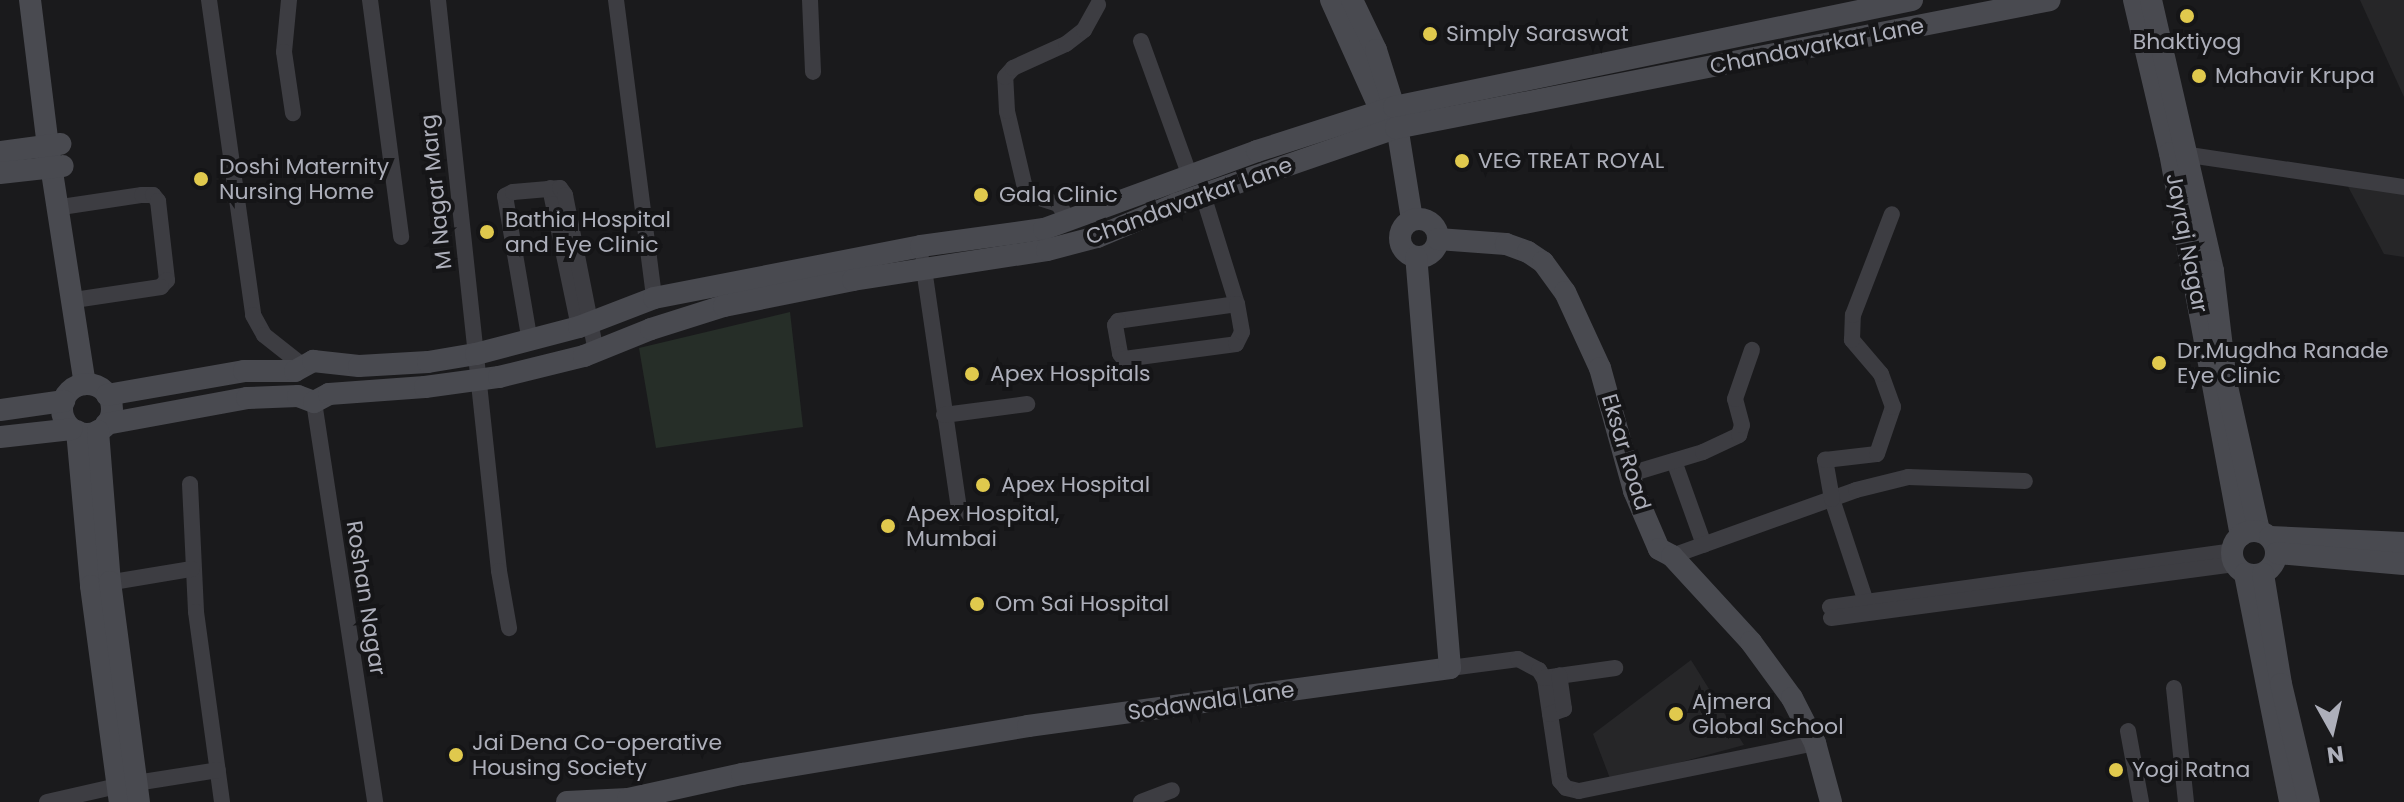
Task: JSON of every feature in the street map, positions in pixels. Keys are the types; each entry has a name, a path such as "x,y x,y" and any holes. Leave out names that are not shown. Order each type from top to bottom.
{"street":[{"path":"30,0 95,388 112,408 88,429"},
{"path":"43,0 56,156 68,206 95,388"},
{"path":"209,0 253,315 264,335 298,368 293,383 313,397 333,376 326,365"},
{"path":"289,0 284,52 293,113"},
{"path":"370,0 401,237"},
{"name":"M Nagar Marg","path":"438,0 499,571 509,628"},
{"path":"616,0 654,298"},
{"path":"810,0 813,72"},
{"path":"1331,0 1390,116"},
{"path":"1352,0 1376,50 1412,219"},
{"name":"Chandavarkar Lane","path":"95,388 298,368 313,361 326,365 428,362 476,354 530,342 654,298 921,246 1009,235 1070,221 1190,176 1390,116 1912,0"},
{"name":"Chandavarkar Lane","path":"0,437 88,429 247,398 313,397 480,379 596,352 651,329 724,306 1047,250 1097,237 1390,116 2050,0"},
{"name":"Jayraj Nagar","path":"2134,0 2154,46"},
{"name":"Jayraj Nagar","path":"2151,0 2154,46 2204,272 2223,401 2253,552 2276,694"},
{"path":"1070,221 1058,204 1039,198 1025,188 1004,90 1005,77 1013,68 1066,44 1084,30 1098,5"},
{"path":"1141,41 1190,176"},
{"path":"0,152 56,156"},
{"path":"2180,154 2404,187"},
{"path":"0,173 56,156"},
{"path":"530,342 505,196 550,188 584,324 596,352"},
{"path":"68,206 142,195 153,195 158,201 167,280 161,287 81,299"},
{"path":"1203,195 1237,304 1242,332 1236,344 1124,359 1120,354 1115,325 1118,321 1237,304"},
{"path":"1866,602 1832,499 1825,460 1877,454 1893,407 1881,374 1852,340 1853,315 1892,214"},
{"path":"1412,219 1430,222 1438,239 1433,250 1416,257"},
{"path":"1412,219 1402,228 1399,240 1405,251 1416,257"},
{"name":"Eksar Road","path":"1438,239 1506,244 1528,252 1543,262 1585,330 1600,368 1630,474 1659,549 1672,556 1751,642 1792,698 1815,743 1831,802"},
{"path":"921,246 960,517"},
{"path":"1416,257 1450,668 1518,659 1551,676 1615,668"},
{"path":"1630,474 1674,461 1739,435 1742,425 1735,399 1752,350"},
{"path":"88,429 63,414 64,401 70,391 95,388"},
{"name":"Roshan Nagar","path":"313,397 375,802"},
{"path":"0,410 64,401"},
{"path":"944,415 1027,404"},
{"path":"88,429 101,584 128,793"},
{"path":"1674,461 1704,545"},
{"path":"1672,556 1832,499 1908,477 2025,481"},
{"path":"190,484 192,569 222,802"},
{"path":"1890,604 1866,602 1831,612 2045,584 2253,552 2404,543"},
{"path":"2253,552 2404,564"},
{"path":"101,584 192,569"},
{"name":"Sodawala Lane","path":"567,802 629,800 742,774 1028,726 1450,668"},
{"path":"1551,676 1557,708 1560,781 1566,788 1579,791 1815,743"},
{"path":"2174,688 2186,802"},
{"path":"2276,694 2290,802"},
{"path":"2276,694 2309,802"},
{"path":"2128,731 2141,802"},
{"path":"47,802 128,793 218,770"},
{"path":"1141,802 1172,790"}],"shaded area":[{"path":"2360,0 2404,0 2404,97"},
{"path":"2344,179 2404,187 2404,257 2384,254"},
{"path":"790,312 803,427 656,448 639,348"},
{"path":"1691,660 1744,745 1611,781 1593,734"}],"place":[{"name":"Bhaktiyog","path":"2187,16"},
{"name":"Simply Saraswat","path":"1430,34"},
{"name":"Mahavir Krupa","path":"2199,76"},
{"name":"VEG TREAT ROYAL","path":"1462,161"},
{"name":"Doshi Maternity Nursing Home","path":"201,179"},
{"name":"Gala Clinic","path":"981,195"},
{"name":"Bathia Hospital and Eye Clinic","path":"487,232"},
{"name":"Dr.Mugdha Ranade Eye Clinic","path":"2159,363"},
{"name":"Apex Hospitals","path":"972,374"},
{"name":"Apex Hospital","path":"983,485"},
{"name":"Apex Hospital, Mumbai","path":"888,526"},
{"name":"Om Sai Hospital","path":"977,604"},
{"name":"Ajmera Global School","path":"1676,714"},
{"name":"Jai Dena Co-operative Housing Society","path":"456,755"},
{"name":"Yogi Ratna","path":"2116,770"}]}
